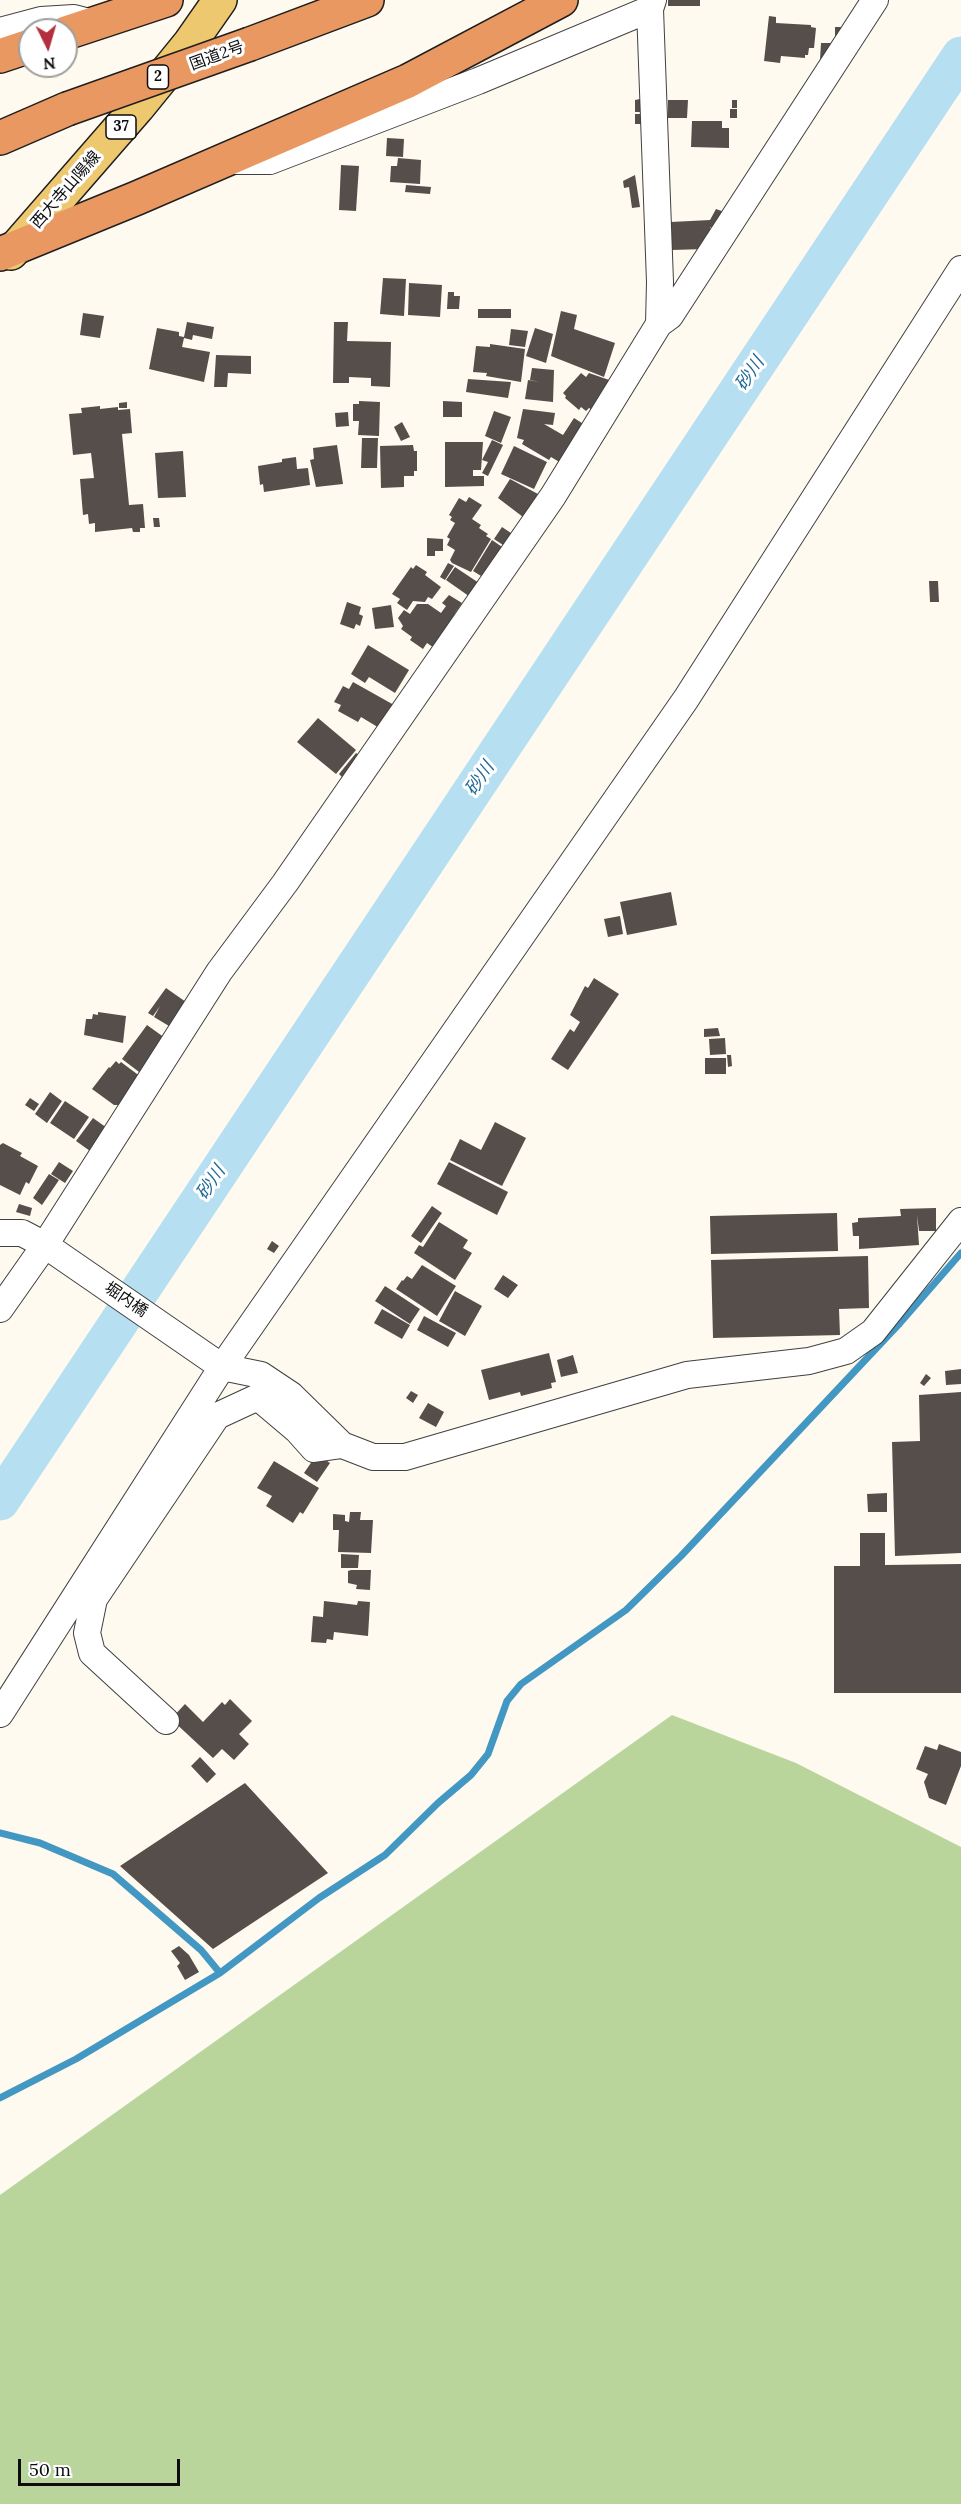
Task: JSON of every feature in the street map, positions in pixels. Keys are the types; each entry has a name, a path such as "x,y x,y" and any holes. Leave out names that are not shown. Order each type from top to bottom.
{"highway":[{"path":"80,28 166,0"},
{"name":"国道2号","path":"0,131 250,44 367,0"},
{"path":"5,256 408,81 561,0"},
{"path":"0,56 18,50"},
{"name":"国道2号","path":"0,138 67,109"}],"main road":[{"name":"西大寺山陽線","path":"5,256 138,107 190,43 220,0"}],"street":[{"path":"0,1309 45,1245 219,972 285,883 553,496 659,324 670,316 874,0"},
{"path":"221,161 270,161 478,81 652,4 660,282 659,324"},
{"path":"0,31 41,20 74,18 80,28"},
{"path":"0,1714 214,1361 686,699 961,270"},
{"path":"214,1361 261,1375 291,1395 342,1445 373,1457 405,1457 687,1375 809,1361 846,1351 873,1332 961,1221"},
{"name":"堀内橋","path":"0,1233 22,1233 45,1245 214,1361"},
{"path":"166,1721 92,1653 87,1633 94,1599 217,1416 258,1397 297,1430 314,1449 342,1445"}],"green space":[{"path":"672,1715 796,1763 961,1847 961,2504 0,2504 0,2195"}],"building":[{"path":"668,0 700,0 700,6 668,6"},
{"path":"769,16 776,17 776,23 811,25 816,28 814,48 809,48 805,58 781,56 780,63 764,61"},
{"path":"835,27 843,27 835,45"},
{"path":"821,43 833,43 833,60 820,60"},
{"path":"640,99 640,112 635,112 635,100"},
{"path":"668,100 688,100 687,118 668,118"},
{"path":"732,100 737,100 737,108 732,108"},
{"path":"730,109 737,109 737,118 730,118"},
{"path":"635,114 640,114 641,124 635,124"},
{"path":"692,121 722,121 722,128 729,128 729,148 691,147"},
{"path":"387,138 404,139 403,157 386,156"},
{"path":"398,158 421,160 420,184 390,182 391,166 397,166"},
{"path":"341,165 359,166 356,211 339,210"},
{"path":"635,175 640,207 632,208 629,187 624,188 623,181"},
{"path":"406,185 431,187 430,194 405,192"},
{"path":"716,209 727,213 716,230 710,227 711,237 705,249 672,250 671,222 710,220"},
{"path":"383,278 406,279 404,316 380,314"},
{"path":"409,283 442,285 440,317 408,315"},
{"path":"448,292 454,292 454,296 460,296 459,309 447,309"},
{"path":"478,309 511,309 511,318 478,318"},
{"path":"561,311 577,315 574,329 615,343 604,377 551,356"},
{"path":"83,313 104,316 100,338 80,335"},
{"path":"187,322 214,327 212,339 193,335 192,340 184,338 182,347 210,352 204,382 149,369 157,328 179,332 179,336 184,337"},
{"path":"334,322 348,322 347,341 391,342 390,387 371,386 371,378 349,377 349,383 333,383"},
{"path":"535,328 553,334 546,363 526,356"},
{"path":"511,329 528,331 525,347 509,345"},
{"path":"490,344 525,349 521,382 486,376 487,373 473,372 476,346 490,347"},
{"path":"216,355 251,356 251,374 228,373 227,387 214,387"},
{"path":"532,368 554,370 553,402 525,399 528,380 540,382 530,380"},
{"path":"581,373 586,377 589,373 615,382 594,411 589,408 586,411 581,407 579,410 565,398 563,393"},
{"path":"468,379 511,382 508,398 466,392"},
{"path":"359,401 380,402 379,436 358,435 359,421 353,421 353,404 359,404"},
{"path":"443,401 462,402 462,417 443,417"},
{"path":"127,402 127,408 119,408 119,403"},
{"path":"100,406 100,409 118,407 118,410 130,409 132,433 122,434 129,505 143,504 145,528 140,528 140,532 133,532 132,528 95,532 95,523 89,524 88,514 83,515 80,479 94,478 91,453 73,455 69,414 82,413 81,408"},
{"path":"523,409 555,413 553,425 544,424 563,435 574,418 585,425 561,463 551,457 549,460 522,444 524,440 517,438"},
{"path":"494,411 511,417 501,443 485,436"},
{"path":"348,412 349,426 336,427 335,413"},
{"path":"402,422 410,437 401,441 394,427"},
{"path":"362,438 378,438 377,468 361,468"},
{"path":"492,440 503,445 488,476 482,473 488,462 482,460"},
{"path":"445,442 483,442 481,470 473,470 473,476 484,476 484,486 445,487"},
{"path":"337,445 343,484 316,487 310,460 314,459 313,448"},
{"path":"413,445 414,451 417,451 417,471 414,471 414,476 404,476 404,487 381,488 380,446"},
{"path":"514,446 547,462 534,489 501,474"},
{"path":"183,451 186,497 158,498 155,453"},
{"path":"296,457 297,469 308,468 310,485 264,492 263,484 260,485 258,466"},
{"path":"510,479 538,494 523,517 498,498"},
{"path":"469,497 482,505 472,519 481,525 479,528 491,539 471,572 452,563 450,560 455,550 447,545 450,539 447,537 455,523 450,520 452,517 449,515 459,498 466,502"},
{"path":"153,518 159,518 160,527 154,527"},
{"path":"502,527 514,535 506,547 494,539"},
{"path":"427,538 443,539 443,551 435,551 435,556 427,556"},
{"path":"492,540 505,549 486,579 473,571"},
{"path":"448,563 454,566 445,580 440,577"},
{"path":"416,565 427,572 425,575 441,587 432,599 428,597 425,602 413,601 407,610 397,603 400,599 392,594 411,567 413,569"},
{"path":"455,567 482,585 473,599 446,580"},
{"path":"929,581 938,581 939,602 930,602"},
{"path":"449,595 462,603 455,613 460,616 437,650 427,643 423,649 410,640 412,637 401,629 403,626 398,618 404,610 410,614 417,604 428,604 441,613 446,606 442,603"},
{"path":"347,602 361,607 359,614 363,616 360,626 356,624 354,629 340,624"},
{"path":"391,605 394,627 375,629 372,608"},
{"path":"368,645 409,670 395,693 369,677 365,683 351,674"},
{"path":"353,682 394,705 381,729 361,717 358,722 338,711 341,705 334,702 343,686 349,689"},
{"path":"318,718 356,750 336,774 297,742"},
{"path":"356,753 362,757 345,780 339,774"},
{"path":"671,892 677,925 627,935 620,902"},
{"path":"620,916 623,934 608,937 604,919"},
{"path":"594,978 619,994 568,1070 551,1059 570,1029 574,1032 580,1022 570,1015 585,986 588,988"},
{"path":"166,988 186,1002 169,1026 154,1017 160,1006 153,1016 148,1013"},
{"path":"98,1012 126,1016 123,1043 84,1035 86,1019 92,1019 93,1014 98,1015"},
{"path":"147,1025 165,1038 143,1075 122,1059"},
{"path":"718,1028 720,1036 704,1037 704,1029"},
{"path":"725,1038 726,1054 710,1055 709,1039"},
{"path":"727,1055 731,1055 732,1066 728,1067"},
{"path":"705,1058 726,1058 726,1074 705,1074"},
{"path":"116,1061 119,1064 121,1062 141,1077 118,1105 114,1105 92,1089"},
{"path":"50,1092 62,1101 47,1123 35,1114"},
{"path":"30,1098 39,1104 34,1111 25,1105"},
{"path":"65,1101 89,1117 74,1139 50,1123"},
{"path":"93,1118 107,1128 90,1151 76,1141"},
{"path":"495,1122 526,1138 502,1186 450,1160 460,1139 481,1150"},
{"path":"3,1143 22,1153 20,1156 38,1166 29,1184 26,1182 20,1195 0,1185 0,1145"},
{"path":"59,1162 73,1171 65,1183 51,1174"},
{"path":"449,1162 508,1192 497,1215 437,1184"},
{"path":"49,1174 59,1180 42,1205 33,1198"},
{"path":"19,1204 32,1208 30,1216 16,1212"},
{"path":"432,1206 442,1213 421,1243 411,1236"},
{"path":"936,1208 936,1231 919,1231 917,1215 919,1245 859,1249 859,1236 853,1236 852,1223 858,1222 858,1218 901,1216 900,1209"},
{"path":"837,1213 838,1251 711,1254 710,1216"},
{"path":"439,1222 468,1240 463,1248 472,1253 455,1280 414,1253 419,1245 423,1247"},
{"path":"272,1241 279,1246 274,1253 267,1249"},
{"path":"868,1256 869,1308 839,1309 840,1335 713,1338 711,1260"},
{"path":"422,1265 456,1286 437,1316 396,1289 407,1276 412,1279"},
{"path":"503,1275 518,1285 508,1298 494,1289"},
{"path":"385,1286 420,1309 410,1324 375,1301"},
{"path":"455,1291 482,1306 465,1336 439,1321"},
{"path":"382,1309 410,1325 402,1339 374,1323"},
{"path":"424,1316 456,1333 448,1347 417,1330"},
{"path":"549,1353 556,1382 551,1383 552,1388 521,1396 520,1392 489,1400 481,1370"},
{"path":"573,1355 578,1373 561,1377 557,1360"},
{"path":"961,1369 961,1384 946,1385 945,1371"},
{"path":"926,1374 931,1378 924,1386 920,1383"},
{"path":"411,1391 418,1395 413,1403 406,1398"},
{"path":"961,1392 961,1553 895,1556 892,1442 920,1441 919,1395"},
{"path":"428,1403 444,1412 436,1427 419,1418"},
{"path":"317,1454 330,1463 317,1482 304,1473"},
{"path":"274,1461 319,1488 303,1514 300,1512 293,1523 266,1506 272,1496 257,1488"},
{"path":"887,1493 887,1512 868,1512 867,1494"},
{"path":"350,1512 361,1512 360,1520 373,1520 371,1553 338,1552 339,1530 333,1530 333,1514 345,1515 345,1521 349,1522"},
{"path":"860,1533 885,1533 885,1565 961,1564 961,1693 834,1693 834,1566 860,1566"},
{"path":"341,1554 359,1555 358,1568 341,1568"},
{"path":"371,1570 370,1590 356,1589 357,1585 348,1583 348,1571"},
{"path":"324,1601 357,1605 358,1601 370,1602 368,1636 334,1632 333,1640 327,1639 326,1643 311,1642 313,1616 323,1617"},
{"path":"230,1699 252,1721 239,1734 249,1744 234,1760 222,1749 213,1758 171,1719 185,1704 203,1722 222,1702 225,1705"},
{"path":"939,1744 961,1752 961,1766 946,1805 929,1798 924,1782 928,1774 916,1769 925,1746 937,1750"},
{"path":"200,1757 216,1774 207,1783 191,1766"},
{"path":"245,1783 328,1873 213,1949 120,1866"},
{"path":"179,1946 189,1955 199,1972 185,1980 177,1966 180,1963 171,1951"}],"waterway":[{"name":"砂川","path":"0,1501 961,56"},
{"path":"0,2098 76,2059 220,1973 319,1898 385,1855 438,1803 471,1775 488,1754 507,1701 521,1684 626,1610 681,1556 900,1323 961,1253"},
{"path":"0,1833 40,1843 113,1874 201,1950 220,1973"}]}
